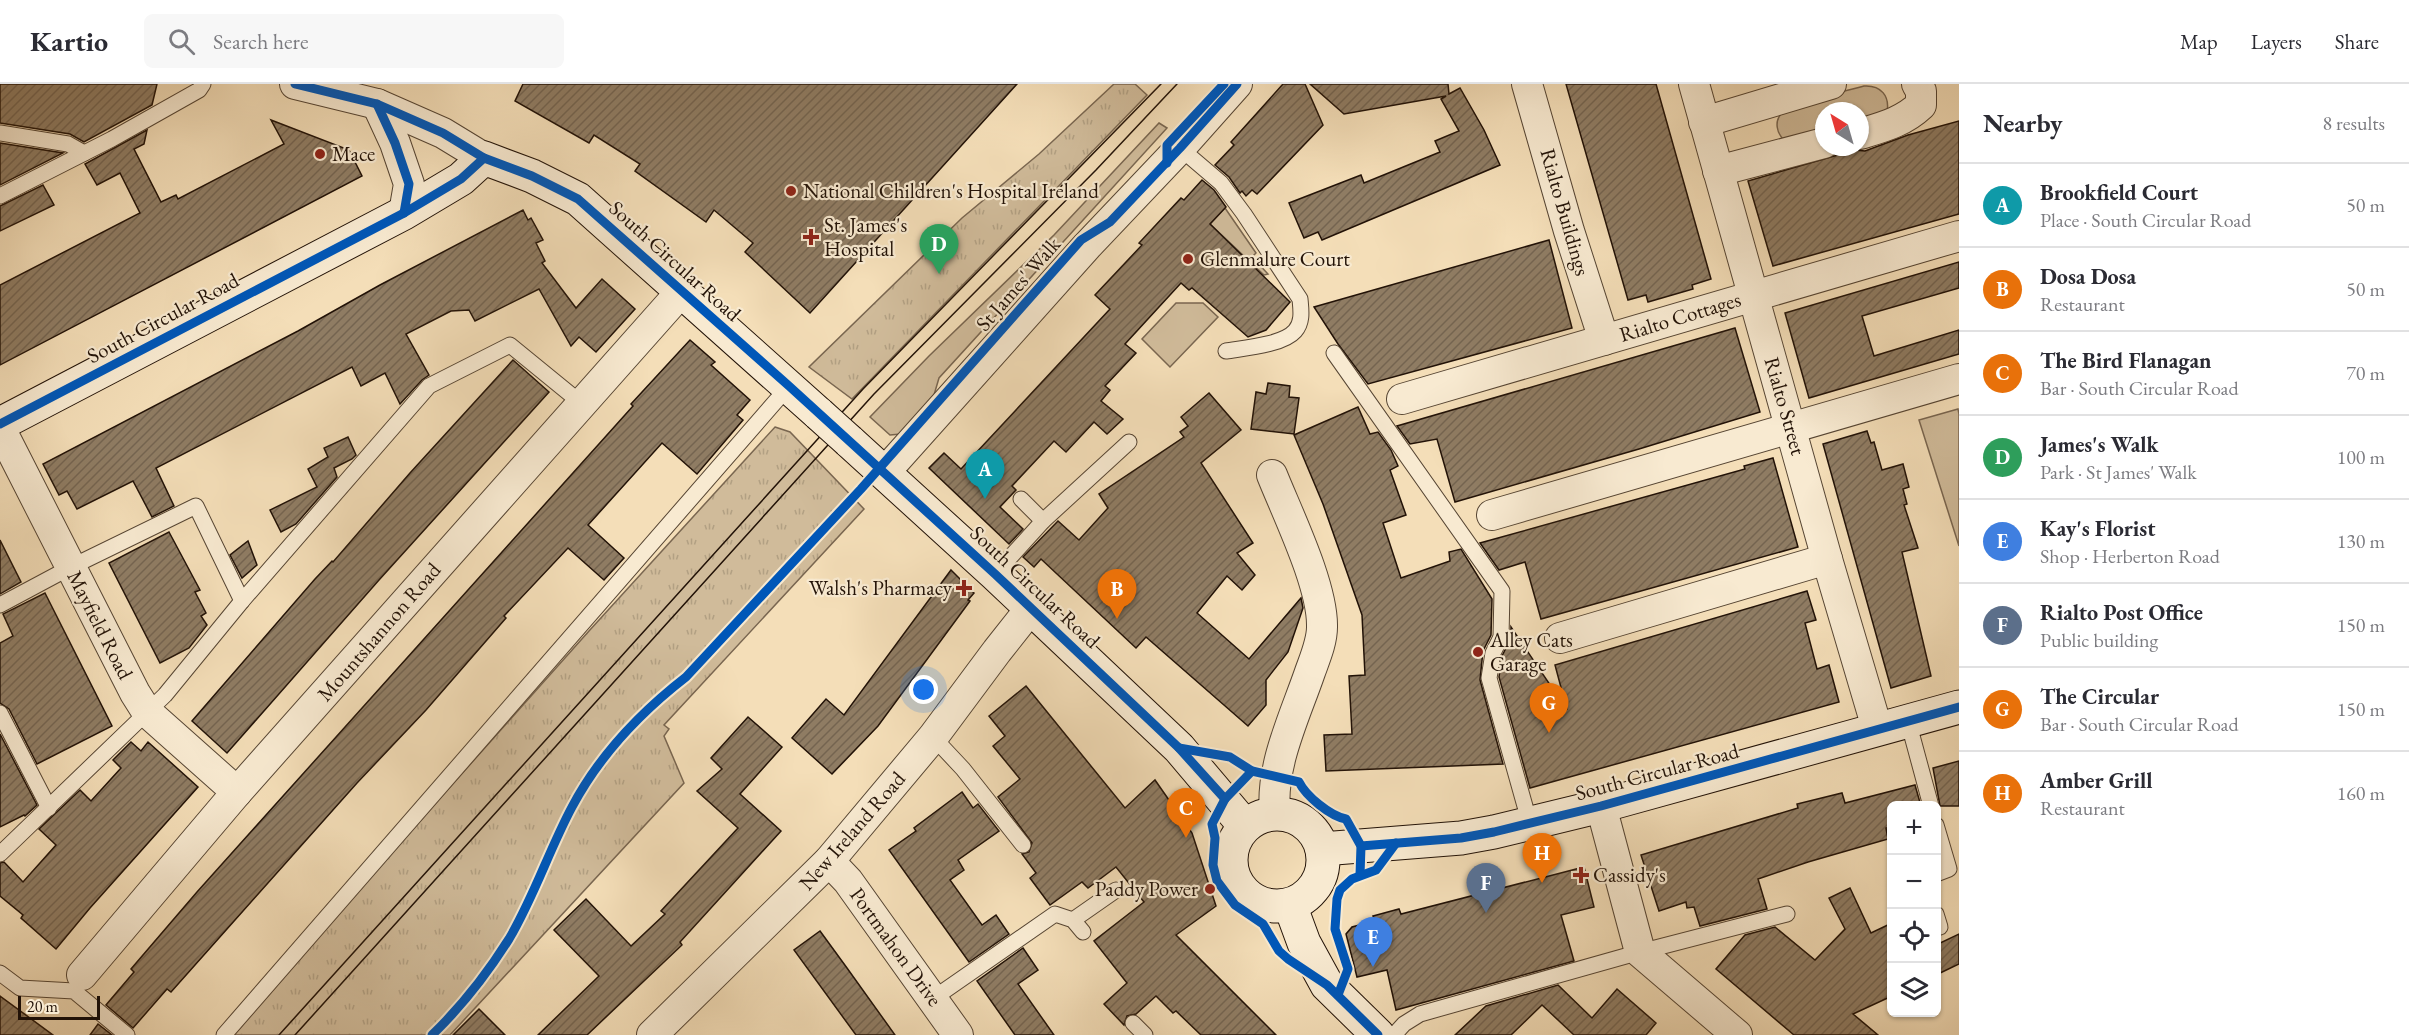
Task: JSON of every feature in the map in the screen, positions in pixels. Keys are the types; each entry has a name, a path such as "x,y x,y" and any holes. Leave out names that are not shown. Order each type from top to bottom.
{"main road":[{"name":"South Circular Road","path":"0,426 404,213 461,179 484,158 532,176 578,199 854,445 1179,748 1260,820"},
{"name":"South Circular Road","path":"1322,849 1461,838 1530,824 1959,707"},
{"path":"1290,816 1300,820 1316,835 1322,849 1322,870 1319,880 1305,897 1290,904 1278,907 1258,903 1244,893 1232,872 1231,853 1238,836 1260,820 1290,816"},
{"path":"1290,904 1304,943 1327,985 1374,1032"}],"street":[{"path":"295,84 377,104 451,137 484,158"},
{"name":"St James' Walk","path":"884,473 1087,246 1237,84"},
{"name":"Rialto Buildings","path":"1527,84 1569,231 1604,340"},
{"name":"Rialto Street","path":"1694,84 1827,559 1892,724"},
{"path":"1704,122 1831,84"},
{"path":"1869,132 1889,126 1908,116 1920,105 1921,91 1917,84"},
{"path":"377,104 395,143 409,184 404,213"},
{"path":"1719,171 1815,145"},
{"name":"Rialto Cottages","path":"1402,399 1959,236"},
{"name":"Mountshannon Road","path":"78,983 237,792 681,292"},
{"path":"1492,515 1959,379"},
{"name":"Mayfield Road","path":"0,426 135,693 147,712 237,792"},
{"path":"1260,820 1274,792 1281,756 1317,651 1322,628 1319,602 1310,573 1272,475"},
{"path":"1560,638 1827,559"},
{"name":"New Ireland Road","path":"652,1035 829,861 933,737 1031,608"},
{"path":"1601,806 1640,952 1737,1035"},
{"name":"Portmahon Drive","path":"829,861 848,881 934,998 958,1035"}],"lane":[{"path":"0,196 199,90 203,84"},
{"path":"0,133 68,144 84,153"},
{"path":"1180,148 1221,183 1300,299 1302,314 1296,330 1287,337 1256,346 1226,351"},
{"path":"0,854 165,695 242,601 429,386 510,345 581,404"},
{"path":"1334,353 1502,591 1501,637 1494,653 1489,678 1530,824"},
{"path":"224,1035 789,386"},
{"path":"995,574 1043,521 1129,442"},
{"path":"1021,499 1043,521"},
{"path":"0,605 71,567 196,506 242,601"},
{"path":"0,713 49,808"},
{"path":"1892,724 1929,801"},
{"path":"933,737 963,769 1023,844"},
{"path":"1941,843 1948,869 1941,872"},
{"path":"1073,920 1116,890"},
{"path":"934,998 1055,914 1073,920 1083,932"},
{"path":"1374,1032 1404,1024 1420,1014 1640,952 1786,915"},
{"path":"0,973 20,988 78,983 127,1035"},
{"path":"1132,1023 1145,1035"}],"green space":[{"path":"1114,84 1135,84 1147,95 852,399 809,367 962,218 1039,154"},
{"path":"1870,86 1880,90 1886,96 1888,106 1887,112 1869,122 1869,102 1815,102 1815,138 1785,141 1777,127 1778,119 1789,108"},
{"path":"1159,123 1167,128 939,378 934,395 901,434 890,435 870,417 929,356 1054,235"},
{"path":"1225,208 1256,253 1252,257 1268,274 1264,275 1210,224"},
{"path":"1176,303 1203,303 1218,317 1170,367 1142,339"},
{"path":"1958,409 1959,414 1959,546 1919,420"},
{"path":"775,427 790,432 864,509 664,725 669,729 664,736 684,783 450,1035 229,1035 589,631"}],"building":[{"path":"0,84 157,84 152,105 84,142 70,134 0,123"},
{"name":"St. James's Hospital","path":"523,84 1017,84 810,313 745,252 753,243 714,210 706,222 635,171 640,164 594,135 589,143 515,101"},
{"path":"1283,84 1305,84 1323,125 1257,194 1252,190 1246,196 1242,191 1240,193 1229,177 1215,165 1234,145 1231,142"},
{"path":"1310,84 1448,84 1449,94 1460,88 1484,130 1500,165 1322,240 1318,232 1304,238 1289,203 1361,175 1364,183 1440,152 1435,141 1459,131 1441,99 1446,96 1344,114"},
{"path":"1566,84 1656,84 1711,279 1692,285 1693,289 1648,302 1646,295 1628,300"},
{"path":"271,120 349,150 362,176 0,365 0,285 140,213 120,173 97,185 85,164 147,130 144,144 134,149 161,202 176,195 178,199 284,144"},
{"path":"1959,121 1959,214 1773,266 1748,181 1834,156 1869,156 1869,150 1908,135"},
{"path":"0,143 63,153 0,185"},
{"path":"1202,180 1214,190 1226,207 1210,224 1290,302 1266,330 1248,337 1192,288 1189,290 1181,283 1125,344 1136,353 1105,386 1110,390 1101,401 1123,419 1107,434 1094,422 1066,452 1054,441 1012,486 1016,490 1000,507 1023,529 1009,544 929,468 944,453 961,469 1110,309 1095,295 1142,245 1139,243 1181,198 1184,200"},
{"path":"43,185 54,205 0,231 0,206"},
{"path":"523,210 528,220 531,218 543,240 536,243 545,261 542,263 576,308 602,279 635,309 596,352 579,337 571,346 539,289 475,321 469,310 451,311 406,334 429,375 400,404 385,373 361,386 352,367 156,468 174,506 152,517 133,481 77,509 67,491 59,495 43,464"},
{"path":"1549,240 1572,328 1368,384 1314,307"},
{"path":"1959,262 1959,288 1862,316 1874,356 1959,330 1959,354 1809,398 1785,313"},
{"path":"1735,328 1760,412 1639,449 1455,502 1437,439 1410,444 1397,426"},
{"path":"690,340 715,362 711,365 750,400 737,415 743,420 697,474 662,443 588,525 624,558 604,580 568,548 504,616 506,618 426,710 357,783 171,992 167,989 133,1028 106,1005 134,972 131,969 197,892"},
{"path":"513,360 549,392 227,753 192,721 315,579 333,562"},
{"path":"1268,383 1290,386 1289,397 1299,398 1294,434 1251,429 1256,392 1266,394"},
{"path":"1209,393 1241,430 1201,463 1253,543 1237,553 1255,575 1242,590 1227,576 1197,613 1249,659 1301,598 1303,608 1288,652 1266,680 1266,705 1248,726 1146,637 1136,648 1041,559 1034,567 1023,557 1058,521 1079,540 1108,508 1099,494 1184,437 1180,432 1188,426 1181,417"},
{"path":"1358,407 1370,434 1378,432 1391,450 1398,466 1390,470 1406,515 1383,523 1401,578 1450,561 1449,552 1461,549 1492,599 1491,635 1483,651 1480,680 1503,764 1326,771 1324,735 1352,734 1349,676 1365,675 1362,615 1323,504 1294,435"},
{"path":"1867,431 1871,443 1874,442 1882,470 1903,464 1909,487 1903,489 1907,504 1904,505 1918,548 1902,552 1931,676 1891,688 1823,444"},
{"path":"348,437 356,455 334,468 337,477 296,524 281,532 270,510 317,487 308,469 328,457 324,448"},
{"path":"1773,458 1798,547 1541,619 1525,562 1499,570 1480,543 1745,469 1744,466"},
{"path":"169,532 200,590 195,592 206,613 201,616 207,625 189,648 160,663 109,563"},
{"path":"0,540 21,582 0,594"},
{"path":"248,541 257,565 242,578 230,555"},
{"path":"951,570 974,593 968,600 970,601 878,726 832,774 792,738 826,699 844,715"},
{"path":"1807,591 1816,620 1805,623 1817,669 1829,665 1839,702 1530,788 1499,677 1502,656 1511,638 1511,627 1567,710 1555,665"},
{"path":"45,593 112,726 37,764 9,709 0,703 0,643 13,636 3,614"},
{"path":"1026,686 1125,808 1155,780 1192,833 1216,906 1176,935 1276,1035 1201,1035 1156,996 1136,1014 1127,1016 1124,1025 1104,1004 1127,983 1094,941 1144,902 1116,867 1088,888 1082,882 1050,905 1030,878 1036,873 1022,854 1029,852 1032,843 998,797 1020,779 993,746 1005,736 989,716"},
{"path":"748,717 782,747 740,794 781,831 680,942 682,945 587,1035 538,1035 599,976 554,930 586,899 631,946 665,914 661,911 738,828 697,791 722,769 711,758"},
{"path":"0,734 37,805 25,816 0,827"},
{"path":"131,742 141,751 148,742 198,787 56,949 21,918 23,915 0,896 0,863 4,862 23,882 56,845 39,829 80,790 91,801 121,768 113,760"},
{"path":"1959,761 1959,806 1941,806 1933,768"},
{"path":"1915,785 1920,801 1887,801 1887,839 1758,879 1767,909 1700,926 1694,907 1687,908 1686,902 1659,911 1641,855 1798,808 1797,804 1842,793 1845,803"},
{"path":"962,792 973,808 978,804 999,831 958,860 964,870 950,880 982,925 996,915 1009,934 969,962 889,850 916,831 914,828"},
{"path":"1584,867 1594,907 1561,915 1574,961 1396,1010 1387,970 1357,977 1346,934 1352,927 1375,921 1373,916 1399,909 1401,914"},
{"path":"1850,888 1871,933 1887,925 1887,998 1853,1014 1878,1035 1794,1035 1716,969 1745,935 1775,927 1815,960 1845,929 1829,898"},
{"path":"820,931 895,1035 856,1035 794,950"},
{"path":"1959,934 1959,964 1941,973 1941,963 1941,943"},
{"path":"1023,948 1038,970 1018,984 1054,1035 1015,1035 977,981"},
{"path":"1558,985 1592,1018 1617,989 1656,1023 1646,1035 1574,1035 1542,1005 1511,1035 1455,1035 1486,1006"},
{"path":"0,996 53,1035 0,1035"},
{"path":"479,1009 505,1035 453,1035"},
{"path":"98,1024 112,1035 90,1035"}],"tram line":[{"path":"279,1035 863,389 1161,84"},
{"path":"295,1035 874,394 1096,170 1177,84"}],"cycle path":[{"path":"295,84 377,104 443,133 484,158 532,176 578,199 789,386 995,574 1179,748 1225,799"},
{"path":"1167,163 1167,145 1224,84"},
{"path":"432,1035 473,990 509,939 572,807 595,770 622,736 686,677 861,489 1081,240 1110,222 1237,84"},
{"path":"377,104 395,143 409,184 404,213"},
{"path":"0,424 404,213 461,179 484,158"},
{"path":"1361,846 1461,838 1494,832 1601,806 1959,707"},
{"path":"1179,748 1230,757 1252,771 1299,782 1319,805 1346,819 1361,846 1360,875"},
{"path":"1252,771 1225,799 1212,824 1215,838 1213,865 1217,881 1235,905 1263,924 1279,951 1327,985 1378,1035"},
{"path":"1338,995 1348,969 1335,929 1337,899 1340,890 1352,879 1376,870 1396,843"}],"place":[{"name":"Mace","path":"320,154"},
{"name":"National Children's Hospital Ireland","path":"791,191"},
{"name":"St. James's Hospital","path":"811,237"},
{"name":"Glenmalure Court","path":"1188,259"},
{"name":"James's Walk","path":"939,274"},
{"name":"Brookfield Court","path":"985,499"},
{"name":"Walsh's Pharmacy","path":"964,588"},
{"name":"Dosa Dosa","path":"1117,619"},
{"name":"Alley Cats Garage","path":"1478,652"},
{"name":"The Circular","path":"1549,733"},
{"name":"The Bird Flanagan","path":"1186,838"},
{"name":"Cassidy's","path":"1581,875"},
{"name":"Amber Grill","path":"1542,883"},
{"name":"Paddy Power","path":"1210,889"},
{"name":"Rialto Post Office","path":"1486,913"},
{"name":"Kay's Florist","path":"1373,967"}]}
